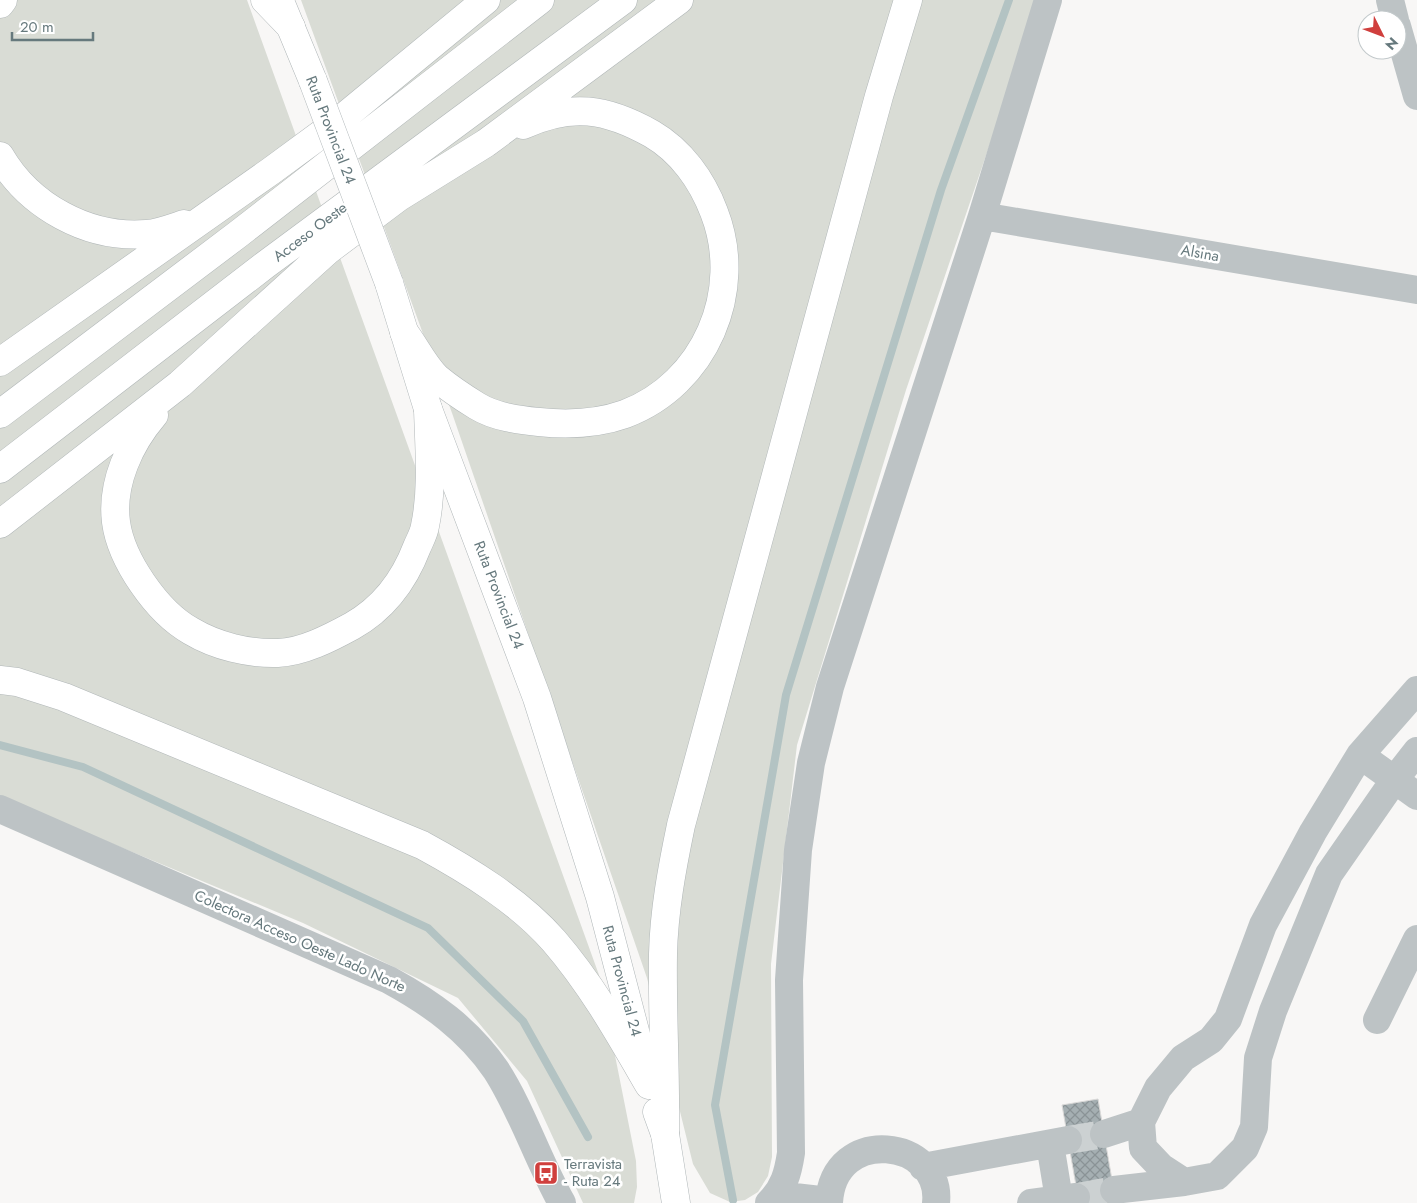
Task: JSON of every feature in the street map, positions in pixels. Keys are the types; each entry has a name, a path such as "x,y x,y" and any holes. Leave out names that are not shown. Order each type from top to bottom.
{"main road":[{"path":"0,4 3,0"},
{"path":"265,0 291,27"},
{"name":"Ruta Provincial 24","path":"280,0 313,81 389,283 428,409 538,698 600,896 649,1085 664,1134 676,1203"},
{"path":"0,414 237,235 540,0"},
{"name":"Acceso Oeste","path":"0,469 265,265 623,0"},
{"path":"0,524 180,384 327,251 399,197 486,143 679,0"},
{"path":"664,1134 666,1078 663,954 671,873 681,826 877,105 908,0"},
{"path":"0,362 339,121 479,4"},
{"path":"404,332 436,377 479,407 515,419 587,424 626,414 667,390 702,351 721,308 725,260 720,227 710,199 695,173 667,143 628,120 581,109 542,116 486,143"},
{"path":"0,156 9,172 38,201 79,223 110,232 148,234 202,220"},
{"path":"180,384 137,434 122,472 116,497 116,522 127,561 145,589 166,611 190,631 224,645 250,651 279,653 324,641 361,620 384,603 408,571 425,527 430,476 428,409"},
{"path":"0,680 17,682 64,697 422,845 470,871 513,904 553,940 608,1016 649,1085"}],"street":[{"path":"936,1203 933,1182 924,1167 909,1155 901,1152 892,1149 873,1148 856,1155 842,1167 832,1183 829,1202 773,1199 787,1176 792,1153 789,980 798,850 810,763 830,687 982,216 1048,0"},
{"path":"1407,60 1417,96"},
{"name":"Alsina","path":"982,216 1417,290"},
{"path":"1184,1182 1161,1167 1143,1148 1141,1122 1158,1088 1183,1058 1211,1040 1228,1019 1263,925 1313,832 1360,755 1417,690"},
{"path":"1114,1190 1184,1182 1217,1176 1245,1148 1254,1127 1258,1058 1273,1011 1329,874 1395,779 1417,751"},
{"path":"1360,755 1417,796"},
{"name":"Colectora Acceso Oeste Lado Norte","path":"0,809 389,980 437,1008 460,1028 496,1071 562,1203"},
{"path":"1377,1020 1417,939"},
{"path":"1236,1000 1273,1011"},
{"path":"1104,1134 1141,1122"},
{"path":"924,1167 1059,1142 1068,1198 1031,1203"}],"shaded area":[{"path":"0,0 247,0 599,975 636,1161 637,1187 634,1203 583,1203 527,1081 458,998 303,923 0,797"},
{"path":"301,0 1039,0 906,390 797,745 771,964 772,1157 768,1176 758,1192 745,1200 730,1202 710,1193 693,1164 647,978 452,413"}],"building":[{"path":"1098,1099 1116,1203 1079,1203 1062,1105"}],"waterway":[{"path":"733,1200 715,1105 786,695 941,190 1009,0"},
{"path":"0,745 83,767 428,928 523,1021 588,1137"}],"tunnel":[{"path":"1068,1140 1104,1134"},
{"path":"1078,1197 1114,1190"}],"place":[{"name":"Terravista - Ruta 24","path":"546,1173"}]}
